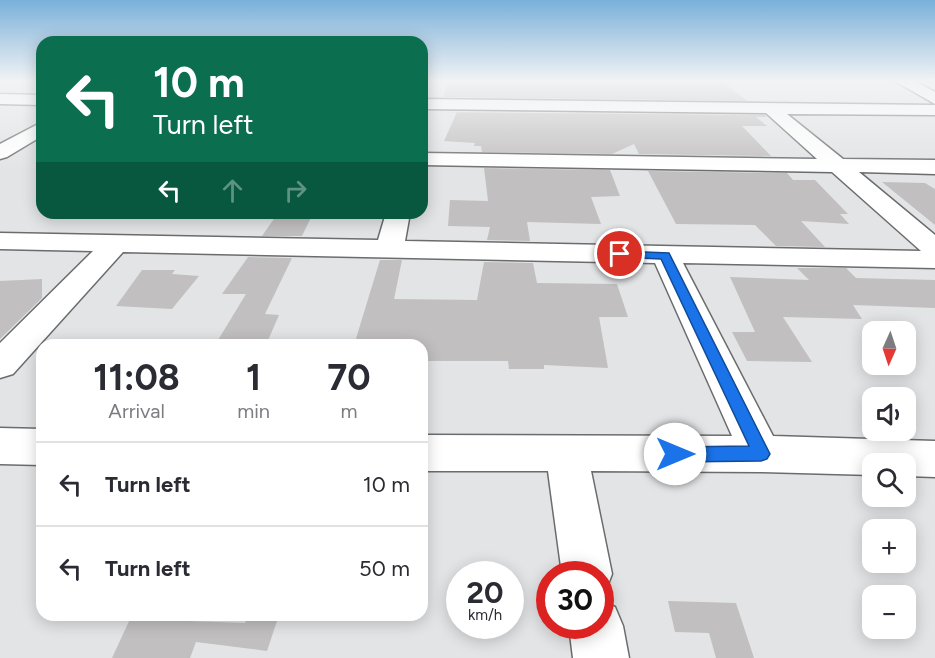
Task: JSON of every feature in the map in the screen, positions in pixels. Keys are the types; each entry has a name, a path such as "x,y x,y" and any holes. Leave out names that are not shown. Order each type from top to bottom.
{"street":[{"path":"773,111 935,249"},
{"path":"0,153 36,132"},
{"path":"0,153 36,154"},
{"path":"428,159 935,167"},
{"path":"390,248 397,219"},
{"path":"0,241 935,260"},
{"path":"0,365 116,243"},
{"path":"665,255 761,454"},
{"path":"0,446 36,447"},
{"path":"428,453 761,454 935,459"},
{"path":"567,455 585,561"},
{"path":"598,639 601,658"}],"building":[{"path":"457,112 765,115 767,117 756,117 767,126 742,126 771,156 639,154 634,144 612,154 482,152 481,146 474,146 475,143 444,141"},
{"path":"484,168 610,170 620,196 591,197 601,224 527,222 530,241 487,240 490,227 448,226 450,200 488,201"},
{"path":"648,171 787,173 793,180 815,180 848,214 840,214 849,224 801,221 825,247 776,246 755,225 676,224"},
{"path":"882,182 925,183 935,189 935,225"},
{"path":"274,219 310,219 302,236 262,236"},
{"path":"248,257 292,258 265,314 279,315 269,339 219,339 246,294 222,294"},
{"path":"380,260 402,260 394,299 477,300 484,262 533,263 537,283 617,284 628,317 599,317 608,368 544,365 544,369 509,369 508,361 428,361 428,339 356,339"},
{"path":"797,268 846,268 856,278 935,280 935,308 853,305 862,319 783,317 812,362 747,361 732,332 755,332 730,277 809,280"},
{"path":"142,270 175,270 172,274 199,276 172,309 116,306"},
{"path":"42,279 42,298 0,339 0,281"},
{"path":"668,601 736,603 754,658 716,658 709,633 675,632"},
{"path":"129,621 245,623 246,621 277,621 267,651 196,642 190,658 112,658"}],"route":[{"path":"620,254 665,255 761,454 675,454"}]}
